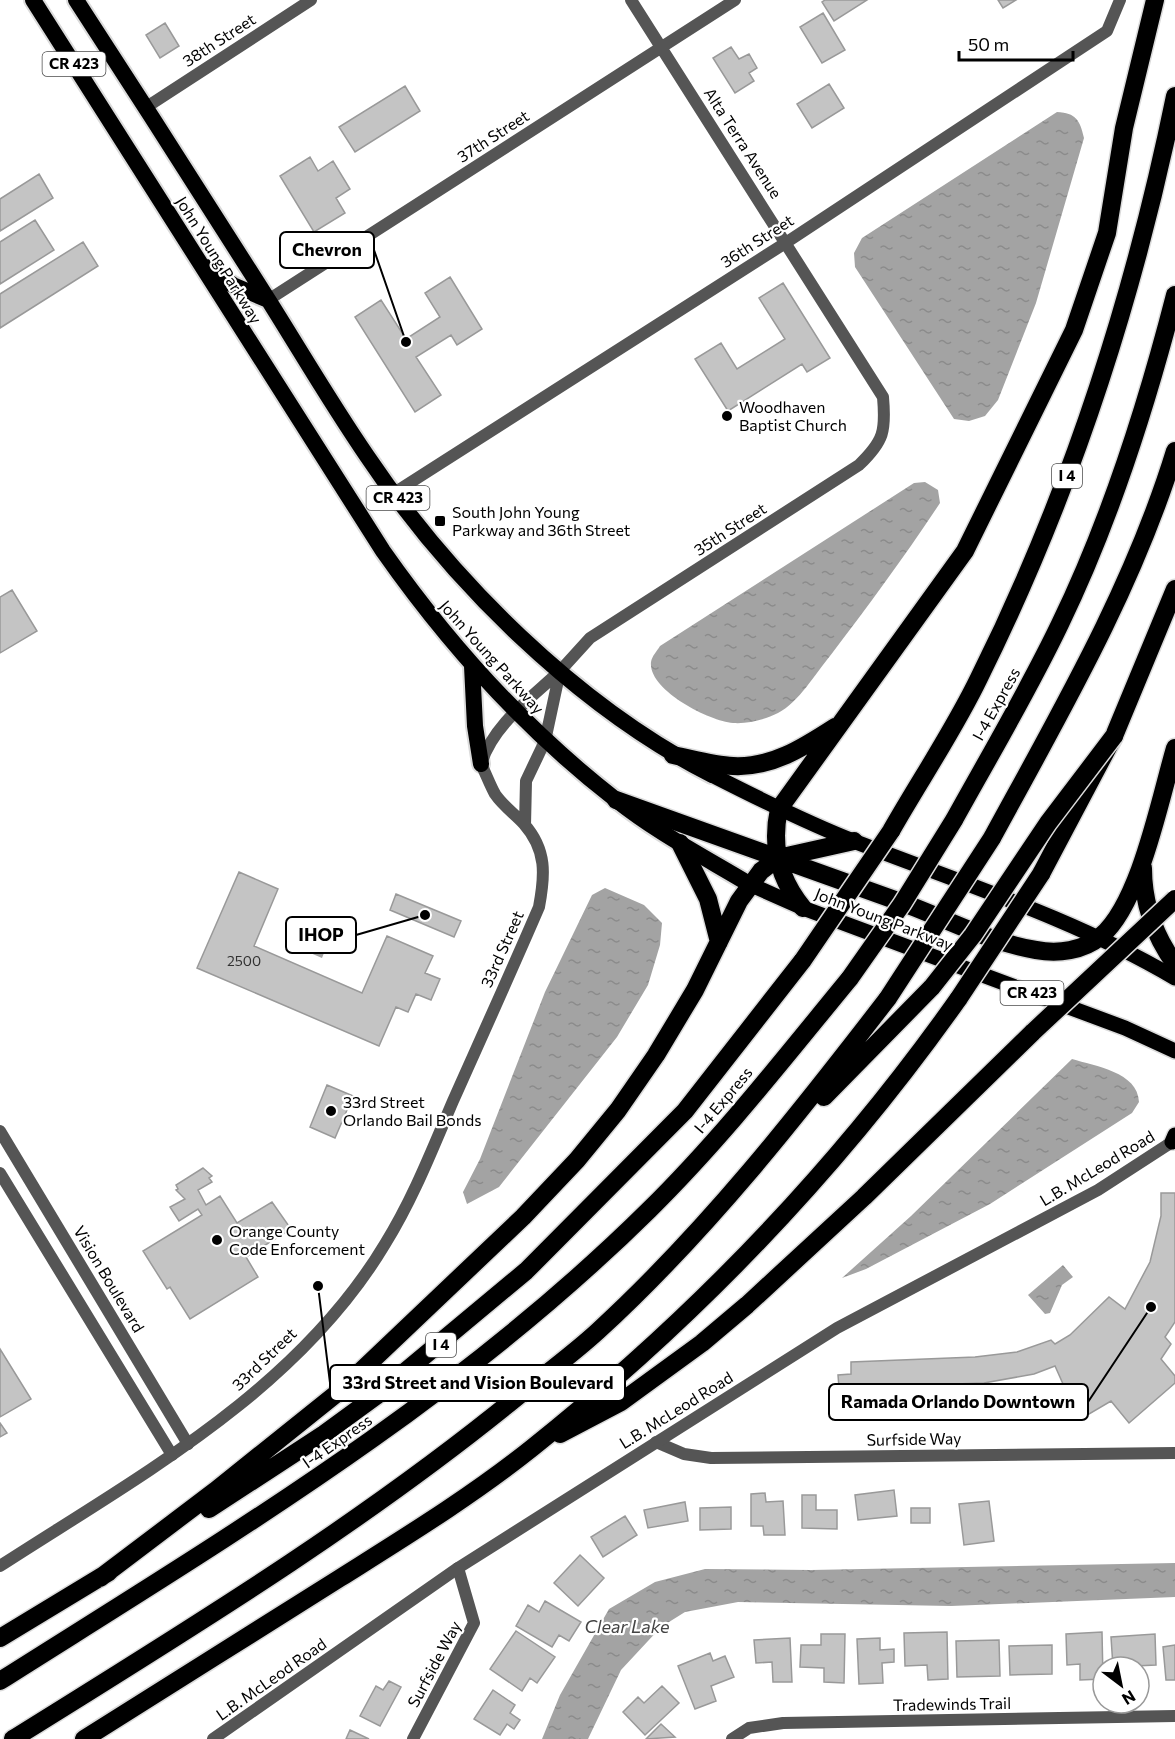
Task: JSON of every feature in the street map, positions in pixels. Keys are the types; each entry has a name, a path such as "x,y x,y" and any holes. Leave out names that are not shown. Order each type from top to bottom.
{"highway":[{"name":"John Young Parkway","path":"33,0 383,551 415,597 472,666 545,741 616,800 680,843 749,884"},
{"name":"John Young Parkway","path":"76,0 367,457 394,493 466,579 560,671 673,755 712,775"},
{"path":"803,908 791,893 778,858 776,825 779,809 844,722 964,551 1074,330 1107,233 1124,128 1155,0"},
{"name":"I 4","path":"0,1638 100,1578 324,1434 487,1307 569,1232 685,1111 803,960 891,831 979,679 1057,507 1117,330 1156,187 1175,96"},
{"path":"200,263 233,285 268,300"},
{"name":"I-4 Express","path":"0,1682 289,1498 384,1433 460,1376 577,1277 649,1210 722,1134 850,978 902,904 954,820 1018,706 1061,622 1098,532 1150,389 1175,295"},
{"path":"761,1160 888,998 992,838 1087,665 1159,503 1175,451"},
{"path":"84,1739 401,1539 531,1449 684,1317 770,1232 888,1095 959,998 1041,874 1114,736 1175,589"},
{"path":"472,666 475,726 482,764"},
{"path":"673,755 733,766 760,764 779,759 805,746 844,722"},
{"path":"13,1739 246,1593 394,1494 597,1332 672,1258 761,1160 932,987 973,935 1048,823 1114,736"},
{"path":"616,800 1016,946 1038,951 1064,951 1085,946 1100,937 1118,919 1127,903 1175,748"},
{"path":"100,1578 215,1491 341,1390 523,1216 577,1160 618,1110 656,1055 695,990 749,884 778,858 854,841"},
{"path":"680,843 708,899 719,942"},
{"path":"1143,854 1145,897 1153,926 1175,964"},
{"path":"531,1449 621,1402 702,1343 802,1256 1033,1032 1175,899"}],"main road":[{"name":"John Young Parkway","path":"712,775 779,809 854,841 1100,937 1175,978"},
{"name":"John Young Parkway","path":"749,884 803,908 1125,1028 1171,1049"},
{"path":"1171,1049 1175,1061"}],"street":[{"name":"38th Street","path":"145,108 311,0"},
{"name":"Alta Terra Avenue","path":"631,0 884,397"},
{"name":"37th Street","path":"268,300 735,0"},
{"name":"36th Street","path":"394,493 787,242 1107,31 1120,0"},
{"name":"35th Street","path":"560,671 590,638 859,465 874,450 886,429 884,397"},
{"path":"482,764 493,739 516,712 560,671"},
{"path":"525,825 526,781 545,741 560,671"},
{"name":"33rd Street","path":"0,1566 172,1455 256,1392 300,1349 363,1276 395,1226 416,1187 539,907 544,880 544,863 538,845 525,825 496,795 482,764"},
{"name":"Vision Boulevard","path":"0,1131 188,1444"},
{"name":"L.B. McLeod Road","path":"214,1739 458,1569 837,1328 1098,1190 1174,1139"},
{"path":"0,1173 172,1455"},
{"name":"Surfside Way","path":"656,1442 684,1454 711,1458 1175,1453"},
{"name":"Surfside Way","path":"413,1739 474,1623 458,1569"},
{"name":"Tradewinds Trail","path":"732,1739 749,1728 783,1724 1175,1716"}],"water":[{"path":"1057,112 1073,116 1081,126 1084,138 1036,303 998,400 985,416 969,421 954,419 855,267 854,253 862,238"},
{"path":"925,482 938,490 940,503 900,562 844,637 806,687 786,708 756,721 733,723 722,721 682,702 659,683 653,673 651,662 660,646 914,483"},
{"path":"605,888 644,905 662,923 660,945 648,985 617,1037 499,1187 467,1204 463,1192 480,1159 545,992 592,895"},
{"path":"306,939 326,948 322,958 301,949"},
{"path":"1072,1059 1114,1072 1131,1084 1137,1092 1139,1102 1132,1113 990,1204 866,1269 842,1278 911,1216"},
{"path":"1063,1265 1073,1277 1062,1285 1050,1313 1045,1314 1028,1295"},
{"name":"Clear Lake","path":"1175,1563 1175,1597 951,1606 738,1602 685,1612 661,1627 621,1670 588,1739 542,1739 560,1695 609,1609 655,1582 705,1569 811,1570"}],"building":[{"path":"825,0 867,0 834,21 822,2"},
{"path":"998,0 1016,0 1003,8"},
{"path":"823,13 845,50 822,63 800,27"},
{"path":"165,23 179,46 160,58 146,35"},
{"path":"731,47 739,59 749,54 757,68 749,73 754,81 735,93 713,58"},
{"path":"829,84 844,108 812,128 797,104"},
{"path":"405,86 420,111 355,152 339,127"},
{"path":"310,157 318,171 333,161 350,189 336,198 345,213 314,232 280,176"},
{"path":"39,174 53,198 0,231 0,199"},
{"path":"35,220 54,250 0,284 0,242"},
{"path":"83,242 98,266 0,328 0,294"},
{"path":"450,277 482,329 457,345 451,335 416,357 441,395 415,412 355,317 381,300 406,339 440,317 425,293"},
{"path":"783,283 830,358 807,372 802,364 728,411 695,359 721,343 737,369 785,339 759,298"},
{"path":"12,590 37,631 0,653 0,597"},
{"path":"239,872 278,889 254,946 362,993 387,936 433,956 425,973 440,979 431,1000 416,994 408,1012 396,1007 379,1046 197,968"},
{"path":"396,894 461,921 454,937 390,910"},
{"name":"33rd Street Orlando Bail Bonds","path":"327,1085 353,1096 335,1138 310,1127"},
{"name":"Orange County Code Enforcement","path":"203,1168 212,1176 209,1178 212,1182 198,1190 206,1205 220,1196 237,1223 272,1202 291,1229 246,1257 258,1277 190,1319 170,1287 167,1289 143,1251 202,1215 198,1209 179,1221 170,1207 185,1199 176,1190 178,1189 176,1185"},
{"path":"1161,1193 1175,1193 1175,1322 1165,1337 1171,1344 1161,1359 1175,1376 1175,1383 1129,1423 1111,1401 1079,1420 1055,1366 1034,1374 984,1383 839,1388 838,1375 851,1374 851,1362 975,1357 1017,1352 1051,1340 1055,1344 1070,1335 1109,1297 1125,1309 1150,1262 1161,1216"},
{"path":"0,1349 31,1399 0,1417"},
{"path":"0,1423 7,1433 0,1437"},
{"path":"894,1490 897,1516 858,1520 855,1495"},
{"path":"765,1493 766,1502 783,1501 785,1535 764,1535 763,1526 751,1526 751,1494"},
{"path":"802,1495 816,1495 816,1510 837,1510 837,1529 802,1528"},
{"path":"989,1501 994,1541 964,1545 959,1504"},
{"path":"685,1502 688,1521 648,1528 644,1510"},
{"path":"731,1507 731,1529 700,1530 700,1508"},
{"path":"911,1508 930,1508 930,1523 911,1523"},
{"path":"625,1516 637,1535 603,1557 591,1537"},
{"path":"580,1555 604,1578 578,1606 554,1583"},
{"path":"545,1601 581,1622 569,1641 559,1635 552,1647 516,1626 528,1605 539,1612"},
{"path":"516,1631 555,1657 537,1683 530,1678 522,1691 490,1669"},
{"path":"947,1632 948,1679 928,1680 927,1665 905,1666 904,1633"},
{"path":"1102,1632 1102,1655 1091,1655 1091,1680 1080,1680 1080,1664 1067,1665 1066,1634"},
{"path":"821,1634 845,1634 844,1683 824,1682 824,1668 800,1667 801,1645 821,1645"},
{"path":"1155,1634 1156,1665 1151,1665 1151,1655 1112,1655 1111,1637"},
{"path":"790,1638 792,1682 773,1682 772,1662 756,1663 754,1640"},
{"path":"880,1638 880,1650 894,1649 894,1662 882,1663 883,1683 859,1684 857,1639"},
{"path":"999,1640 1000,1676 957,1677 956,1641"},
{"path":"1052,1645 1052,1674 1010,1675 1009,1646"},
{"path":"1175,1645 1175,1680 1166,1680 1163,1647"},
{"path":"710,1653 713,1661 725,1656 734,1677 711,1686 716,1701 695,1709 678,1666"},
{"path":"389,1681 401,1687 380,1726 360,1716 376,1686 383,1690"},
{"path":"662,1686 679,1703 645,1735 623,1712 638,1697 644,1703"},
{"path":"493,1690 515,1705 510,1713 520,1720 514,1729 507,1724 500,1735 474,1719"},
{"path":"661,1724 675,1737 646,1739"},
{"path":"350,1730 369,1739 346,1739"}],"place":[{"name":"Chevron","path":"406,342"},
{"name":"Woodhaven Baptist Church","path":"727,416"},
{"name":"South John Young Parkway and 36th Street","path":"440,521"},
{"name":"IHOP","path":"425,915"},
{"name":"33rd Street Orlando Bail Bonds","path":"331,1111"},
{"name":"Orange County Code Enforcement","path":"217,1240"},
{"name":"33rd Street and Vision Boulevard","path":"318,1286"},
{"name":"Ramada Orlando Downtown","path":"1151,1307"}]}
